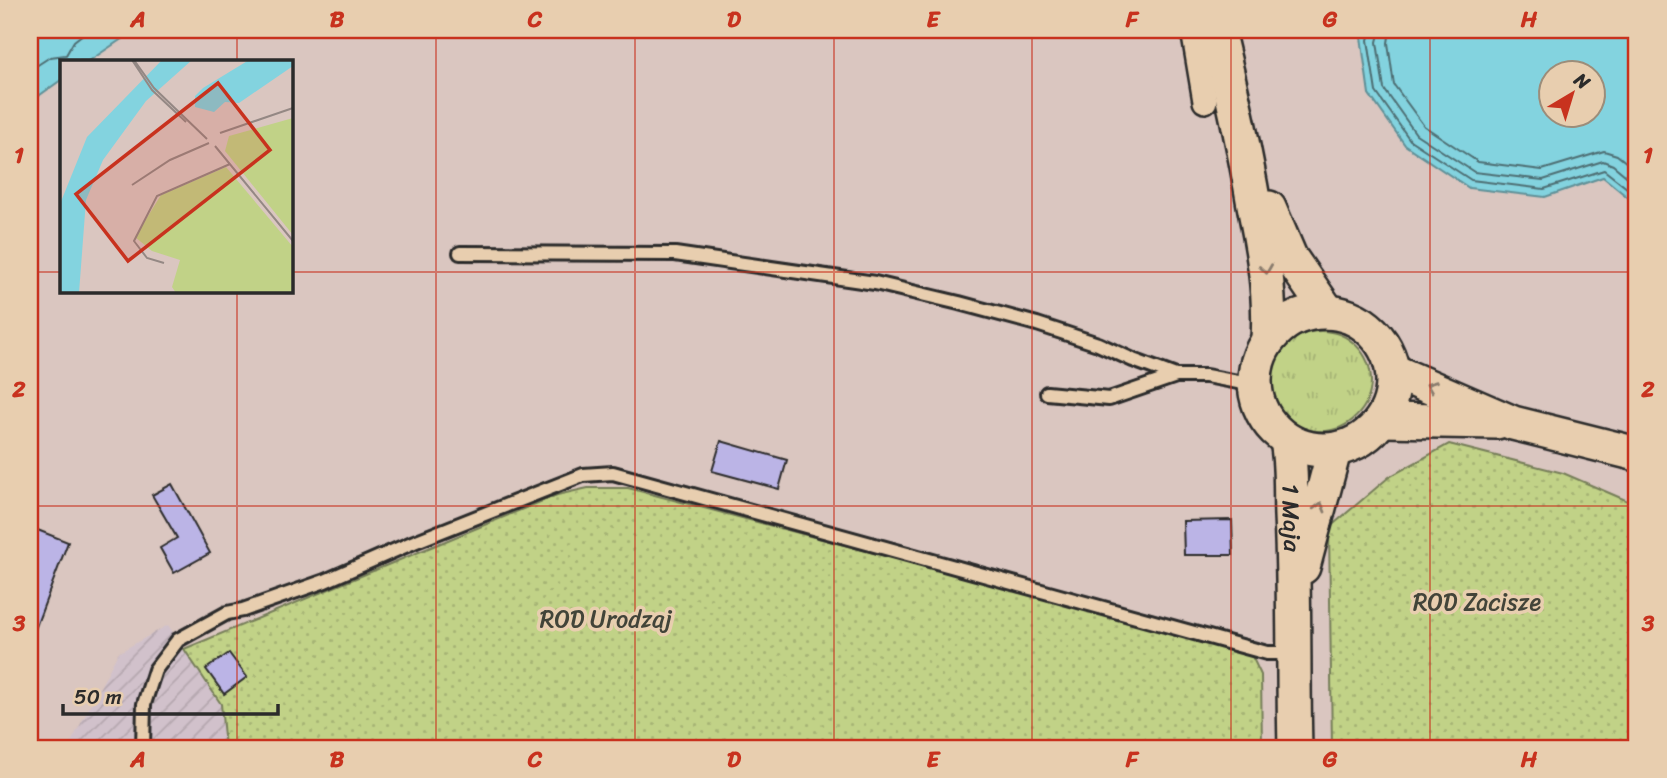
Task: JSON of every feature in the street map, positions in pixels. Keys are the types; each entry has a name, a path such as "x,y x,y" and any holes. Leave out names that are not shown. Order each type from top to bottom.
{"street":[{"path":"1193,30 1219,97 1290,257 1328,312"},
{"path":"1217,30 1219,97"},
{"path":"1245,153 1266,265 1270,305 1268,339"},
{"path":"1328,312 1351,317 1371,330 1385,349 1393,371 1392,396 1382,420 1369,435 1353,445 1334,451 1310,450 1287,441 1264,417 1254,385 1255,368 1268,339 1278,329 1301,315 1328,312"},
{"path":"1393,371 1513,423 1637,454"},
{"path":"1382,420 1513,423"},
{"name":"1 Maja","path":"1287,441 1291,458 1295,597 1295,748"},
{"name":"1 Maja","path":"1295,597 1334,451"}],"lane":[{"path":"460,253 675,254 875,283 1037,324 1098,344 1176,376"},
{"path":"1047,393 1109,399 1176,376 1206,376 1254,385"},
{"path":"143,748 144,704 155,670 178,640 227,613 243,610 325,581 414,542 583,475 613,473 1267,653 1294,653"}],"shaded area":[{"path":"168,625 221,704 225,748 68,748 118,653"}],"green space":[{"path":"1311,331 1331,331 1357,345 1368,362 1371,381 1368,400 1357,417 1331,431 1311,431 1293,423 1279,409 1271,391 1271,371 1279,353 1293,339"},
{"name":"ROD Zacisze","path":"1449,444 1563,473 1637,505 1637,748 1332,748 1329,528 1389,477"},
{"name":"ROD Urodzaj","path":"588,488 628,488 1250,652 1261,675 1262,748 225,748 221,704 184,649 557,495"}],"water":[{"path":"30,30 135,30 90,60 60,60 60,81 30,106"},
{"path":"1366,30 1637,30 1637,205 1603,177 1545,197 1469,188 1405,145 1369,94 1361,37"}],"building":[{"path":"721,441 787,460 779,489 712,471"},
{"path":"172,484 210,553 174,573 160,548 177,538 152,495"},
{"path":"1232,520 1233,555 1184,555 1183,521"},
{"path":"30,527 68,542 32,637 30,636"},
{"path":"229,653 247,677 224,694 206,669"}]}
